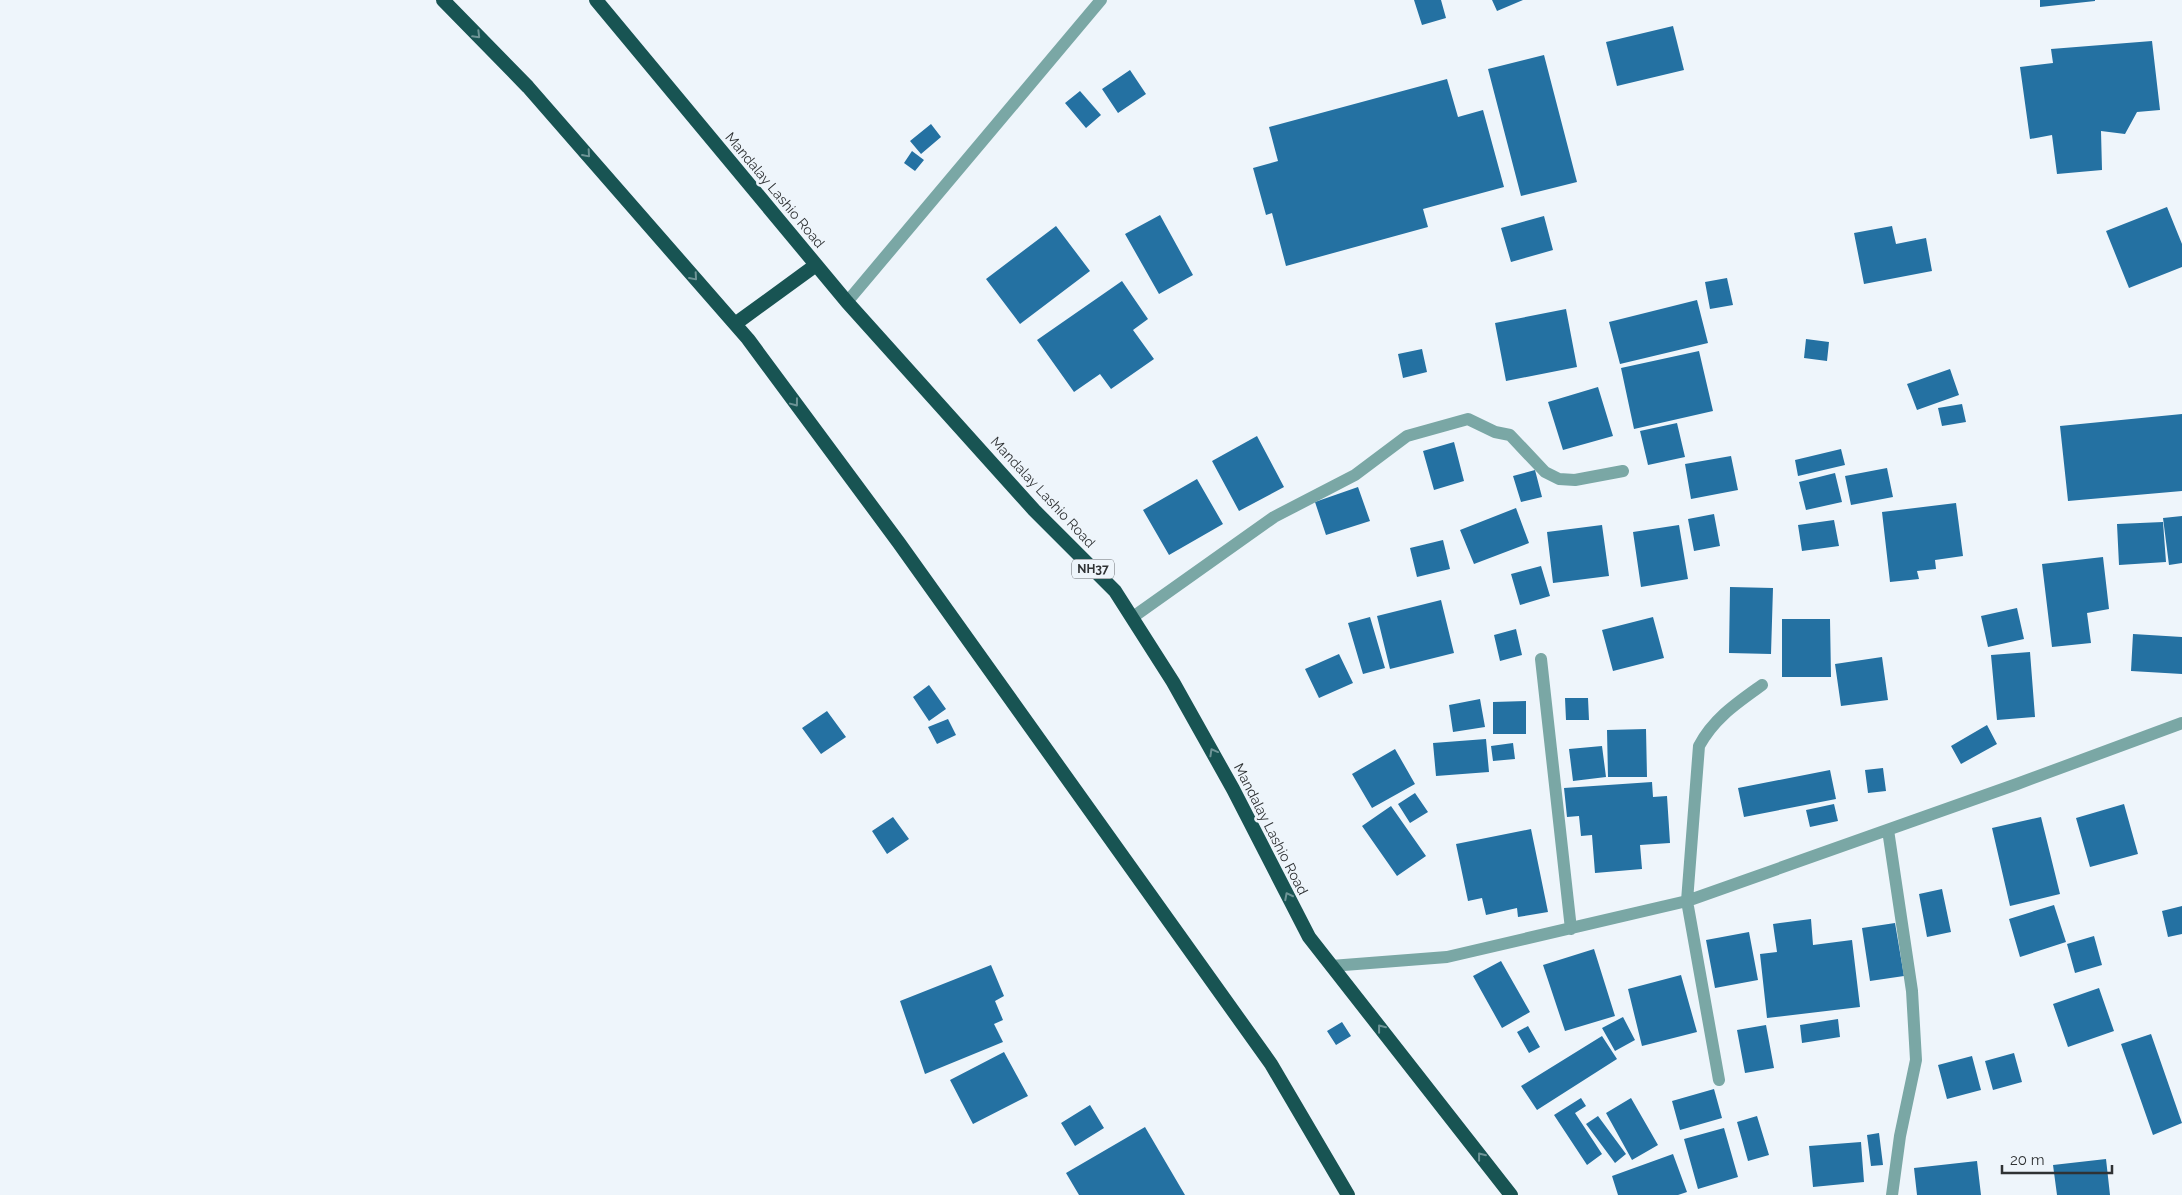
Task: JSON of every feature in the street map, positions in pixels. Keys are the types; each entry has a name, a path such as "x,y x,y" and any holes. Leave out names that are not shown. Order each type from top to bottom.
{"highway":[{"path":"443,0 528,87 735,324 899,543 1272,1064 1348,1195"},
{"name":"Mandalay Lashio Road","path":"596,0 847,302 1034,510 1115,591 1173,682 1233,789 1309,937 1511,1195"},
{"path":"735,324 816,265"}],"street":[{"path":"847,302 1101,0"},
{"path":"1133,617 1274,517 1355,475 1406,436 1468,419 1495,432 1510,435 1544,472 1559,479 1575,480 1623,471"},
{"path":"1541,659 1571,929"},
{"path":"1719,1080 1687,901 1699,746 1707,732 1723,713 1762,686"},
{"path":"1331,966 1447,956 1687,901 2182,723"},
{"path":"1888,830 1912,991 1916,1060 1900,1136 1892,1195"}],"building":[{"path":"1414,0 1441,0 1446,18 1422,25"},
{"path":"1492,0 1523,0 1497,11"},
{"path":"2040,0 2095,0 2095,1 2040,7"},
{"path":"1673,26 1684,70 1617,86 1606,42"},
{"path":"2152,41 2160,110 2137,112 2125,134 2101,131 2102,170 2057,174 2052,135 2030,139 2020,67 2053,63 2051,49"},
{"path":"1544,55 1577,182 1521,196 1488,69"},
{"path":"1130,70 1146,94 1118,113 1102,89"},
{"path":"1447,79 1458,117 1483,110 1504,187 1423,209 1428,227 1286,266 1272,213 1266,215 1253,168 1278,161 1269,127"},
{"path":"1080,91 1101,115 1086,128 1065,103"},
{"path":"931,124 941,137 921,154 910,141"},
{"path":"912,151 924,160 915,171 904,163"},
{"path":"2167,207 2182,244 2182,267 2129,288 2106,231"},
{"path":"1160,215 1193,275 1159,294 1125,234"},
{"path":"1544,216 1553,250 1511,262 1501,228"},
{"path":"1056,226 1090,271 1020,324 986,279"},
{"path":"1892,226 1896,244 1926,238 1932,271 1864,284 1854,233"},
{"path":"1727,278 1733,305 1710,309 1705,282"},
{"path":"1122,281 1148,319 1133,330 1154,359 1111,389 1100,374 1074,392 1037,340"},
{"path":"1697,300 1708,343 1620,364 1609,322"},
{"path":"1566,309 1577,367 1506,381 1495,323"},
{"path":"1806,339 1829,342 1827,361 1804,358"},
{"path":"1422,349 1427,372 1403,378 1398,354"},
{"path":"1699,351 1713,411 1634,429 1621,368"},
{"path":"1950,369 1959,395 1917,410 1907,384"},
{"path":"1598,387 1613,436 1563,450 1548,402"},
{"path":"1962,404 1966,422 1942,426 1938,408"},
{"path":"2182,414 2182,491 2068,501 2060,426"},
{"path":"1677,423 1685,457 1648,465 1640,431"},
{"path":"1257,436 1284,487 1239,511 1212,461"},
{"path":"1454,442 1464,481 1434,490 1423,451"},
{"path":"1841,449 1845,465 1798,476 1795,460"},
{"path":"1731,456 1738,490 1691,499 1685,464"},
{"path":"1887,468 1893,497 1851,505 1845,476"},
{"path":"1535,470 1542,497 1521,502 1513,476"},
{"path":"1835,473 1842,502 1806,510 1799,482"},
{"path":"1197,479 1223,524 1169,555 1143,510"},
{"path":"1358,487 1370,521 1326,535 1315,502"},
{"path":"1956,503 1963,556 1935,560 1936,569 1917,571 1919,579 1890,582 1882,512"},
{"path":"1516,508 1529,543 1474,564 1460,530"},
{"path":"1714,514 1720,546 1694,551 1688,519"},
{"path":"2182,516 2182,563 2169,565 2163,518"},
{"path":"1834,520 1839,546 1802,551 1798,525"},
{"path":"2163,522 2166,562 2119,565 2117,524"},
{"path":"1602,525 1609,576 1553,583 1547,532"},
{"path":"1679,525 1688,579 1641,587 1633,532"},
{"path":"1443,540 1450,569 1417,577 1410,548"},
{"path":"2103,557 2109,609 2087,613 2091,643 2052,647 2042,564"},
{"path":"1541,566 1550,596 1520,605 1511,574"},
{"path":"1730,587 1773,588 1771,654 1729,653"},
{"path":"1441,600 1454,653 1390,669 1377,616"},
{"path":"2017,608 2024,639 1988,647 1981,616"},
{"path":"1370,617 1385,668 1363,674 1348,623"},
{"path":"1653,617 1664,658 1613,671 1602,630"},
{"path":"1782,619 1830,619 1831,677 1782,677"},
{"path":"1516,629 1522,655 1500,661 1494,635"},
{"path":"2133,634 2182,637 2182,674 2131,671"},
{"path":"2030,652 2035,717 1997,720 1991,655"},
{"path":"1339,654 1353,683 1319,698 1305,669"},
{"path":"1882,657 1888,700 1841,706 1835,664"},
{"path":"929,685 946,709 929,721 913,697"},
{"path":"1565,698 1588,698 1589,720 1566,720"},
{"path":"1480,699 1485,727 1453,732 1449,705"},
{"path":"1526,701 1526,734 1493,734 1493,702"},
{"path":"827,711 846,737 821,754 802,728"},
{"path":"948,719 956,735 937,744 928,727"},
{"path":"1987,725 1997,744 1961,764 1951,746"},
{"path":"1646,729 1647,777 1608,777 1607,730"},
{"path":"1486,739 1489,772 1436,776 1433,743"},
{"path":"1513,743 1515,759 1493,761 1491,746"},
{"path":"1602,746 1606,777 1573,781 1569,749"},
{"path":"1395,749 1415,784 1372,808 1352,774"},
{"path":"1883,768 1886,791 1868,793 1865,770"},
{"path":"1830,770 1836,799 1744,817 1738,788"},
{"path":"1652,782 1653,797 1667,796 1670,843 1640,845 1642,869 1595,873 1592,835 1581,836 1579,816 1567,817 1564,788"},
{"path":"1415,793 1428,812 1410,823 1398,804"},
{"path":"1834,804 1838,821 1810,827 1806,810"},
{"path":"2124,804 2138,854 2090,867 2076,818"},
{"path":"1391,806 1426,856 1397,876 1362,826"},
{"path":"893,817 909,839 887,854 872,831"},
{"path":"2041,817 2060,894 2010,906 1992,828"},
{"path":"1531,829 1548,912 1518,917 1517,908 1486,915 1482,898 1468,901 1456,844"},
{"path":"1942,889 1951,932 1927,937 1919,894"},
{"path":"2054,905 2066,942 2020,957 2009,919"},
{"path":"2182,906 2182,934 2168,937 2162,911"},
{"path":"1811,919 1813,945 1852,940 1860,1007 1767,1018 1760,954 1777,952 1773,924"},
{"path":"1895,923 1904,976 1870,981 1862,928"},
{"path":"1749,932 1758,980 1715,988 1706,940"},
{"path":"2094,936 2102,965 2075,973 2067,944"},
{"path":"1594,949 1615,1016 1565,1031 1543,965"},
{"path":"1501,961 1530,1012 1502,1028 1473,976"},
{"path":"991,965 1004,996 995,1001 1003,1020 994,1024 1003,1042 925,1074 900,1001"},
{"path":"1681,975 1697,1032 1642,1046 1628,989"},
{"path":"2099,988 2114,1031 2068,1047 2053,1004"},
{"path":"1623,1017 1635,1040 1615,1051 1602,1028"},
{"path":"1838,1019 1840,1037 1802,1043 1800,1025"},
{"path":"1342,1022 1351,1036 1336,1045 1327,1031"},
{"path":"1766,1025 1774,1068 1745,1073 1737,1030"},
{"path":"1528,1026 1540,1047 1529,1053 1517,1032"},
{"path":"2151,1034 2182,1123 2153,1135 2121,1044"},
{"path":"1602,1036 1617,1059 1537,1110 1521,1086"},
{"path":"1004,1052 1028,1096 973,1124 950,1080"},
{"path":"2014,1053 2022,1082 1993,1090 1985,1061"},
{"path":"1972,1056 1981,1090 1947,1099 1938,1065"},
{"path":"1714,1089 1722,1118 1680,1130 1672,1101"},
{"path":"1581,1098 1586,1106 1575,1113 1602,1154 1587,1165 1554,1115"},
{"path":"1631,1098 1658,1145 1632,1160 1606,1113"},
{"path":"1090,1105 1104,1128 1075,1146 1061,1123"},
{"path":"1598,1116 1626,1154 1615,1163 1586,1124"},
{"path":"1757,1116 1769,1155 1748,1161 1737,1122"},
{"path":"1145,1127 1185,1195 1079,1195 1066,1173"},
{"path":"1724,1128 1738,1177 1698,1189 1684,1139"},
{"path":"1879,1133 1883,1165 1871,1166 1867,1135"},
{"path":"1861,1142 1864,1182 1813,1187 1809,1146"},
{"path":"1673,1154 1687,1192 1678,1195 1618,1195 1612,1176"},
{"path":"2106,1159 2110,1195 2057,1195 2053,1165"},
{"path":"1977,1161 1981,1195 1917,1195 1914,1168"}]}
